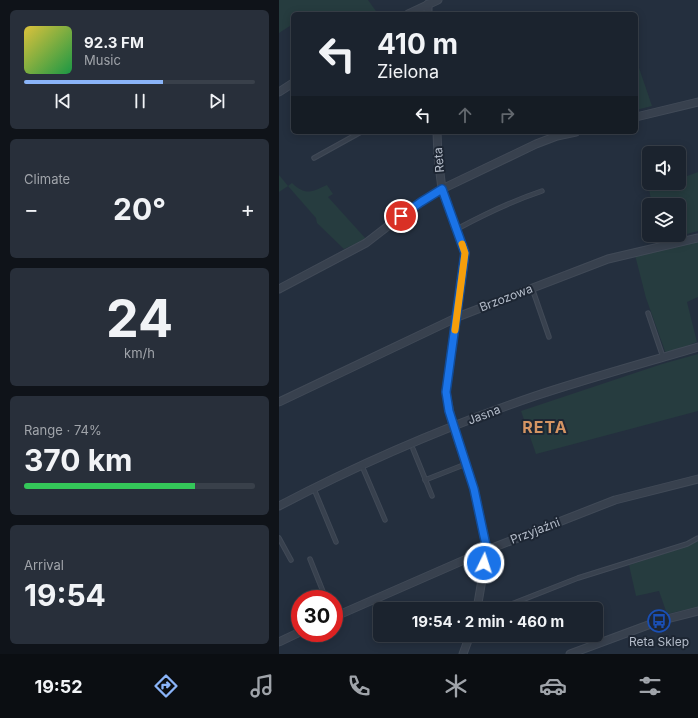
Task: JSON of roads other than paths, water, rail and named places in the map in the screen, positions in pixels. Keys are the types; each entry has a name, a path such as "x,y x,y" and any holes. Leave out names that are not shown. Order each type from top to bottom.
{"street":[{"path":"412,12 438,0"},
{"path":"427,4 429,12"},
{"path":"279,92 291,84"},
{"path":"638,117 698,102"},
{"name":"Reta","path":"437,134 442,189 465,253 446,392 453,427 474,489 487,550 478,602"},
{"path":"279,289 366,243 406,212 442,189 536,144 566,134"},
{"name":"Brzozowa","path":"279,402 457,318 532,288 608,259 698,238"},
{"name":"Jasna","path":"279,506 362,466 453,427 535,396 663,357 698,348"},
{"name":"Przyjaźni","path":"343,613 487,550 615,500 698,479"},
{"path":"570,654 659,621 698,611"},
{"path":"279,642 291,636"},
{"path":"463,654 468,642"}],"lane":[{"path":"314,158 357,134"},
{"path":"457,229 493,210 542,191"},
{"path":"532,288 549,337"},
{"path":"648,313 663,357"},
{"path":"413,449 432,496"},
{"path":"425,480 466,464"},
{"path":"362,466 385,520"},
{"path":"314,489 336,542"},
{"path":"320,506 325,502"},
{"path":"279,538 291,560"},
{"path":"517,602 578,578 687,544 698,538"},
{"path":"310,559 322,590"}],"place":[{"name":"Reta Sklep","path":"659,621"}],"district":[{"name":"RETA","path":"545,427"}]}
